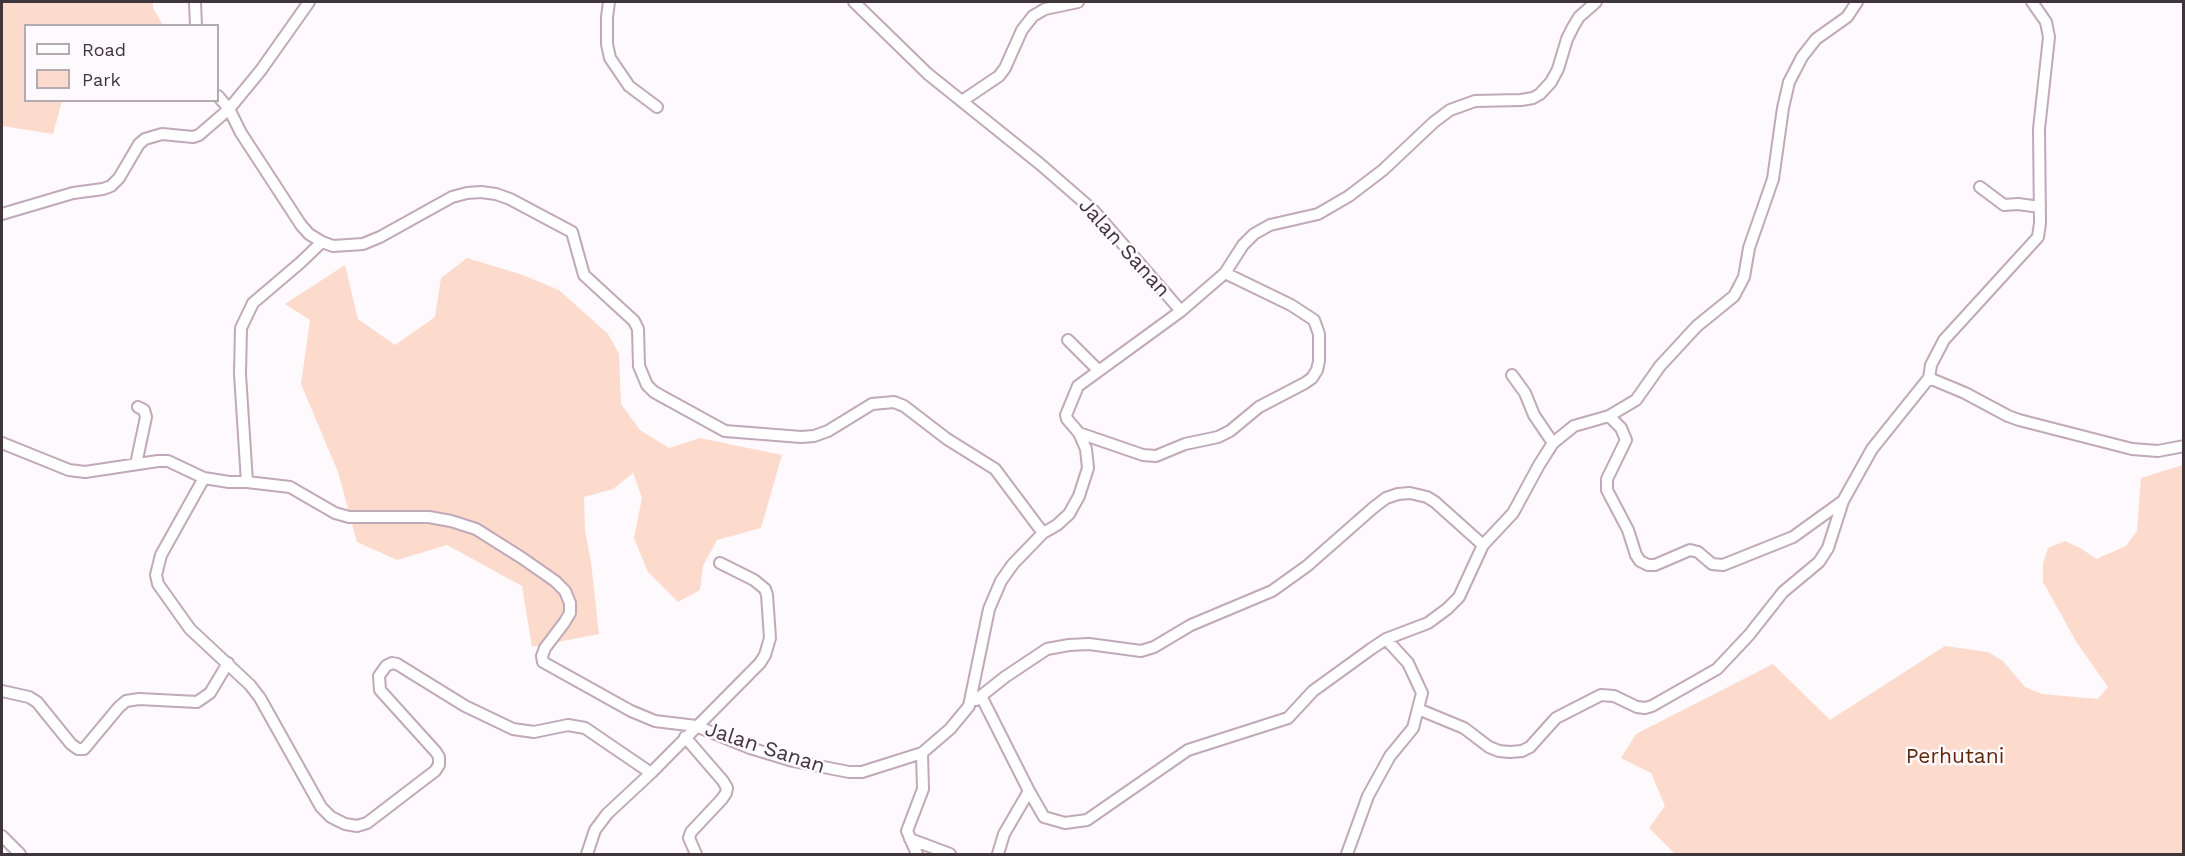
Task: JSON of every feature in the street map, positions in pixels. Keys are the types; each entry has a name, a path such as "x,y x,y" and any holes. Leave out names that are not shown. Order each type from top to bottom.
{"street":[{"path":"195,2 196,24"},
{"path":"2,214 48,200 111,186 119,178 139,144 145,139 162,134 193,137 209,127 229,109 261,70 309,2"},
{"path":"609,2 607,26 610,58 629,86 657,107"},
{"name":"Jalan Sanan","path":"2,443 69,470 85,472 168,461 204,478 290,487 335,513 349,517 429,517 476,529 522,558 555,581 565,591 570,603 570,613 545,648 542,656 543,662 631,711 656,721 696,726 750,748 793,761 849,772 862,772 922,753 950,729 969,706 989,609 1001,581 1013,564 1043,533 1057,525 1069,514 1079,496 1088,468 1086,448 1079,433 1066,419 1068,408 1078,386 1181,311 1094,211 928,74 854,2"},
{"path":"962,101 999,76 1022,30 1033,16 1046,9 1078,2"},
{"path":"1181,311 1225,273 1243,246 1261,229 1318,214 1349,196 1383,170 1450,110 1476,100 1533,98 1540,94 1551,82 1573,27 1591,2"},
{"path":"981,696 1044,817 1065,823 1087,820 1188,750 1288,718 1313,691 1386,639 1428,622 1455,603 1483,545 1513,513 1553,443 1574,426 1609,417 1636,400 1660,366 1697,326 1734,296 1744,277 1749,248 1773,179 1789,82 1802,57 1816,39 1847,17 1857,2"},
{"path":"1418,709 1464,728 1489,747 1510,752 1522,751 1530,747 1556,718 1601,695 1614,696 1637,707 1652,706 1717,669 1749,635 1774,601 1819,562 1828,548 1843,501 1872,450 1929,378 1931,365 1944,340 2038,237 2039,129 2049,38 2046,22 2032,2"},
{"path":"219,97 229,109 241,133 302,225 309,234 322,242 333,246 363,244 452,197 466,193 496,194 510,199 572,232 584,275 634,321 638,329 639,366 647,385 654,392 725,431 801,437 814,436 828,431 872,404 894,402 904,406 946,439 995,469 1043,533"},
{"path":"1980,187 2004,206 2018,204 2040,207"},
{"path":"247,482 240,374 241,328 253,303 322,242"},
{"path":"1079,433 1143,455 1156,456 1185,444 1218,437 1230,431 1259,407 1312,378 1319,361 1319,334 1314,320 1292,305 1225,273"},
{"path":"1068,340 1098,370"},
{"path":"1512,375 1525,393 1534,415 1553,443"},
{"path":"1929,378 1965,393 2008,416 2031,423 2132,449 2158,451 2184,446"},
{"path":"136,464 146,417 144,410 138,407"},
{"path":"1609,417 1621,429 1626,440 1607,479 1607,490 1628,530 1636,555 1640,561 1648,565 1655,565 1690,550 1698,552 1712,564 1723,565 1793,537 1843,501"},
{"path":"204,478 161,555 156,575 158,584 190,629 250,684 321,807 330,817 345,824 357,826 367,823 435,771 439,765 436,752 380,690 379,676 386,666 392,663 465,706 513,729 534,732 568,724 585,728 651,773"},
{"path":"969,706 1047,649 1089,644 1141,651 1191,624 1272,591 1307,566 1373,508 1386,498 1398,494 1410,493 1427,497 1483,545"},
{"path":"587,855 595,830 601,821 760,663 765,655 770,638 765,589 754,580 720,563"},
{"path":"1347,855 1368,796 1390,756 1413,729 1422,693 1408,663 1386,639"},
{"path":"2,691 29,697 37,702 71,744 78,749 84,749 126,701 139,699 197,702 210,693 228,663"},
{"path":"685,737 727,788 722,800 691,832 689,838 696,855"},
{"path":"918,855 907,831 923,789 922,753"},
{"path":"998,855 1004,834 1029,791"},
{"path":"2,836 21,855"},
{"path":"910,839 950,855"}],"green space":[{"path":"2,2 153,2 153,8 162,24 24,24 24,102 62,102 53,134 2,126"},
{"path":"467,258 520,274 559,290 608,334 619,354 621,404 640,430 669,448 700,438 782,455 761,528 717,540 703,566 700,590 678,602 648,572 634,538 642,498 633,473 613,489 584,497 585,530 599,634 532,647 522,586 447,545 397,560 357,542 338,472 301,384 310,320 285,304 345,265 358,319 395,345 435,317 441,278"},
{"name":"Perhutani","path":"2183,465 2183,854 1675,854 1649,828 1665,806 1651,773 1621,758 1636,734 1773,664 1830,720 1945,646 1988,652 2003,661 2025,687 2042,694 2098,699 2108,687 2077,643 2043,582 2043,564 2048,548 2065,541 2096,559 2126,546 2137,531 2141,478"}]}
